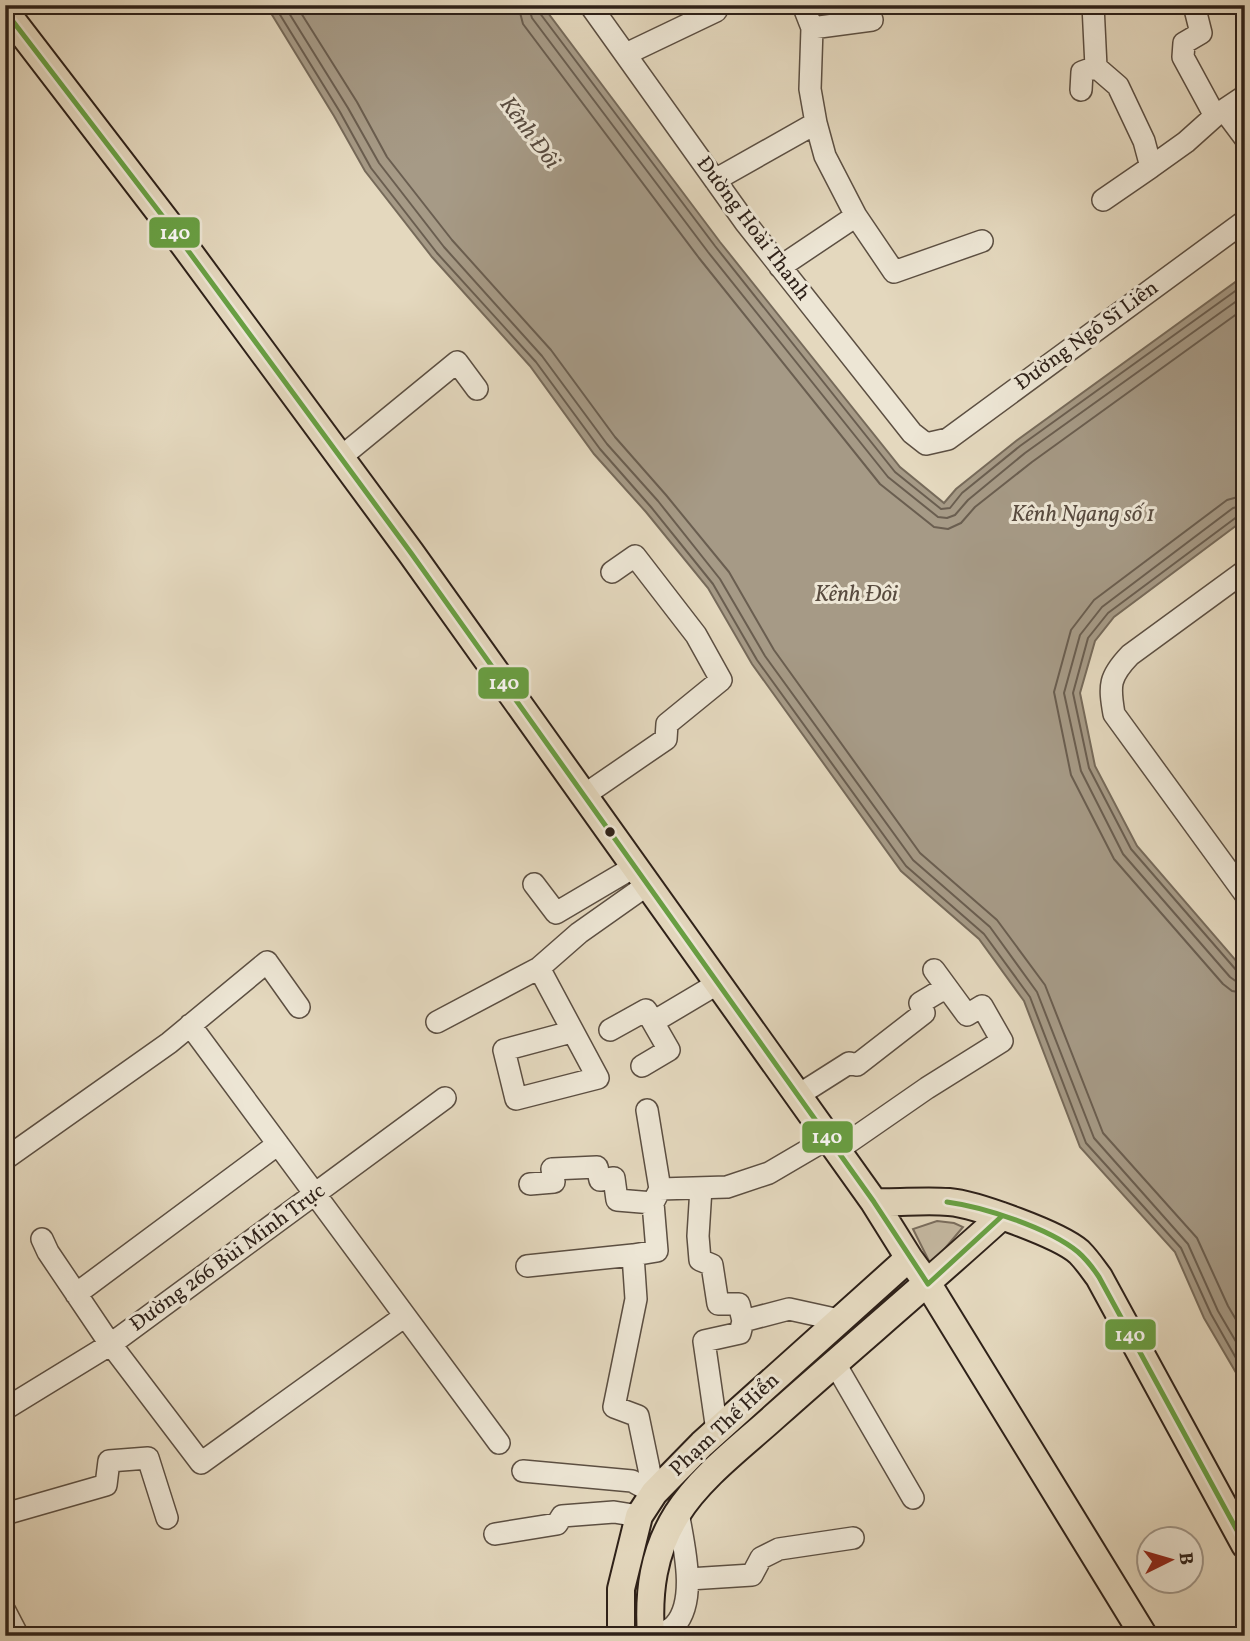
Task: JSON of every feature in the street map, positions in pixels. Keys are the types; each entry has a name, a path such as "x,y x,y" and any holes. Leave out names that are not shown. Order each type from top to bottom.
{"main road":[{"path":"5,10 161,214 411,553 874,1202 928,1284 1144,1636"},
{"path":"874,1202 952,1202 1002,1216 1077,1251 1099,1278 1245,1545"},
{"name":"Phạm Thế Hiển","path":"653,1636 649,1601 651,1580 666,1534 678,1512 721,1464 1002,1216"},
{"name":"Phạm Thế Hiển","path":"621,1636 621,1589 639,1516 654,1493 709,1437 909,1258"},
{"path":"709,1437 721,1464"}],"street":[{"name":"Đường Hoài Thanh","path":"590,5 780,267 912,433 926,444"},
{"path":"626,54 716,11 719,5"},
{"path":"803,5 812,28 810,89 825,156 856,216 894,272 982,241"},
{"path":"812,28 872,20 867,5"},
{"path":"1093,5 1096,66 1118,86 1144,141 1151,167"},
{"path":"1194,5 1201,33 1184,43 1183,57 1220,113 1245,138"},
{"path":"1082,90 1082,72 1096,66"},
{"path":"1103,200 1186,142 1245,96"},
{"path":"715,180 817,123"},
{"path":"780,267 856,216"},
{"name":"Đường Ngô Sĩ Liên","path":"926,444 948,439 1245,221"},
{"path":"341,457 457,362 477,389"},
{"path":"583,796 666,739 667,724 720,680 696,635 635,556 612,572"},
{"path":"1245,571 1130,655 1117,669 1109,689 1114,714 1245,894"},
{"path":"534,884 556,914 640,876"},
{"path":"437,1022 539,968 640,876"},
{"path":"5,1159 169,1043 267,962 299,1007"},
{"path":"539,968 598,1078 516,1099 504,1050 571,1032"},
{"path":"530,1184 554,1182 552,1168 597,1167 600,1180 614,1178 617,1200 727,1187 769,1173 832,1145 1002,1041 982,1006 967,1015 939,979 920,1003 924,1013 857,1065 849,1063 797,1096"},
{"path":"653,1022 717,984"},
{"path":"610,1030 646,1010 669,1051 642,1066"},
{"path":"190,1025 499,1443"},
{"name":"Đường 266 Bùi Minh Trực","path":"5,1409 111,1344 445,1098"},
{"path":"527,1266 657,1251 657,1196 647,1110"},
{"path":"76,1294 278,1144"},
{"path":"701,1188 698,1236 700,1260 712,1265 718,1304 739,1304 743,1321 740,1333 704,1341 709,1437"},
{"path":"42,1239 48,1252 111,1344 201,1463 405,1316"},
{"path":"633,1255 636,1299 614,1407 638,1416 654,1493"},
{"path":"743,1321 789,1310 839,1320"},
{"path":"834,1362 913,1498"},
{"path":"5,1514 106,1485 109,1461 148,1458 167,1518"},
{"path":"523,1471 632,1481 654,1493"},
{"path":"495,1534 557,1524 562,1516 614,1512 639,1516"},
{"path":"653,1636 675,1625 680,1616 689,1580 678,1512"},
{"path":"689,1580 752,1575 761,1558 779,1549 853,1538"},
{"path":"5,1611 18,1636"}],"shaded area":[{"path":"937,1221 963,1227 931,1265 913,1229"}],"water":[{"name":"Kênh Đôi","path":"266,5 542,5 720,242 900,467 944,503 956,489 1016,441 1245,275 1245,519 1114,617 1095,641 1080,693 1095,766 1137,846 1245,971 1245,1388 1204,1318 1175,1252 1080,1147 1024,1001 979,939 901,871 752,664 708,588 594,454 530,366 432,257 365,171"}],"transit line":[{"name":"140","path":"5,11 167,222 411,553 874,1202 928,1284 1002,1216"},
{"name":"140","path":"947,1202 997,1214 1034,1227 1066,1243 1087,1261 1099,1277 1245,1545"}],"water label":[{"name":"Kênh Ngang số 1","path":"1083,515"}]}
